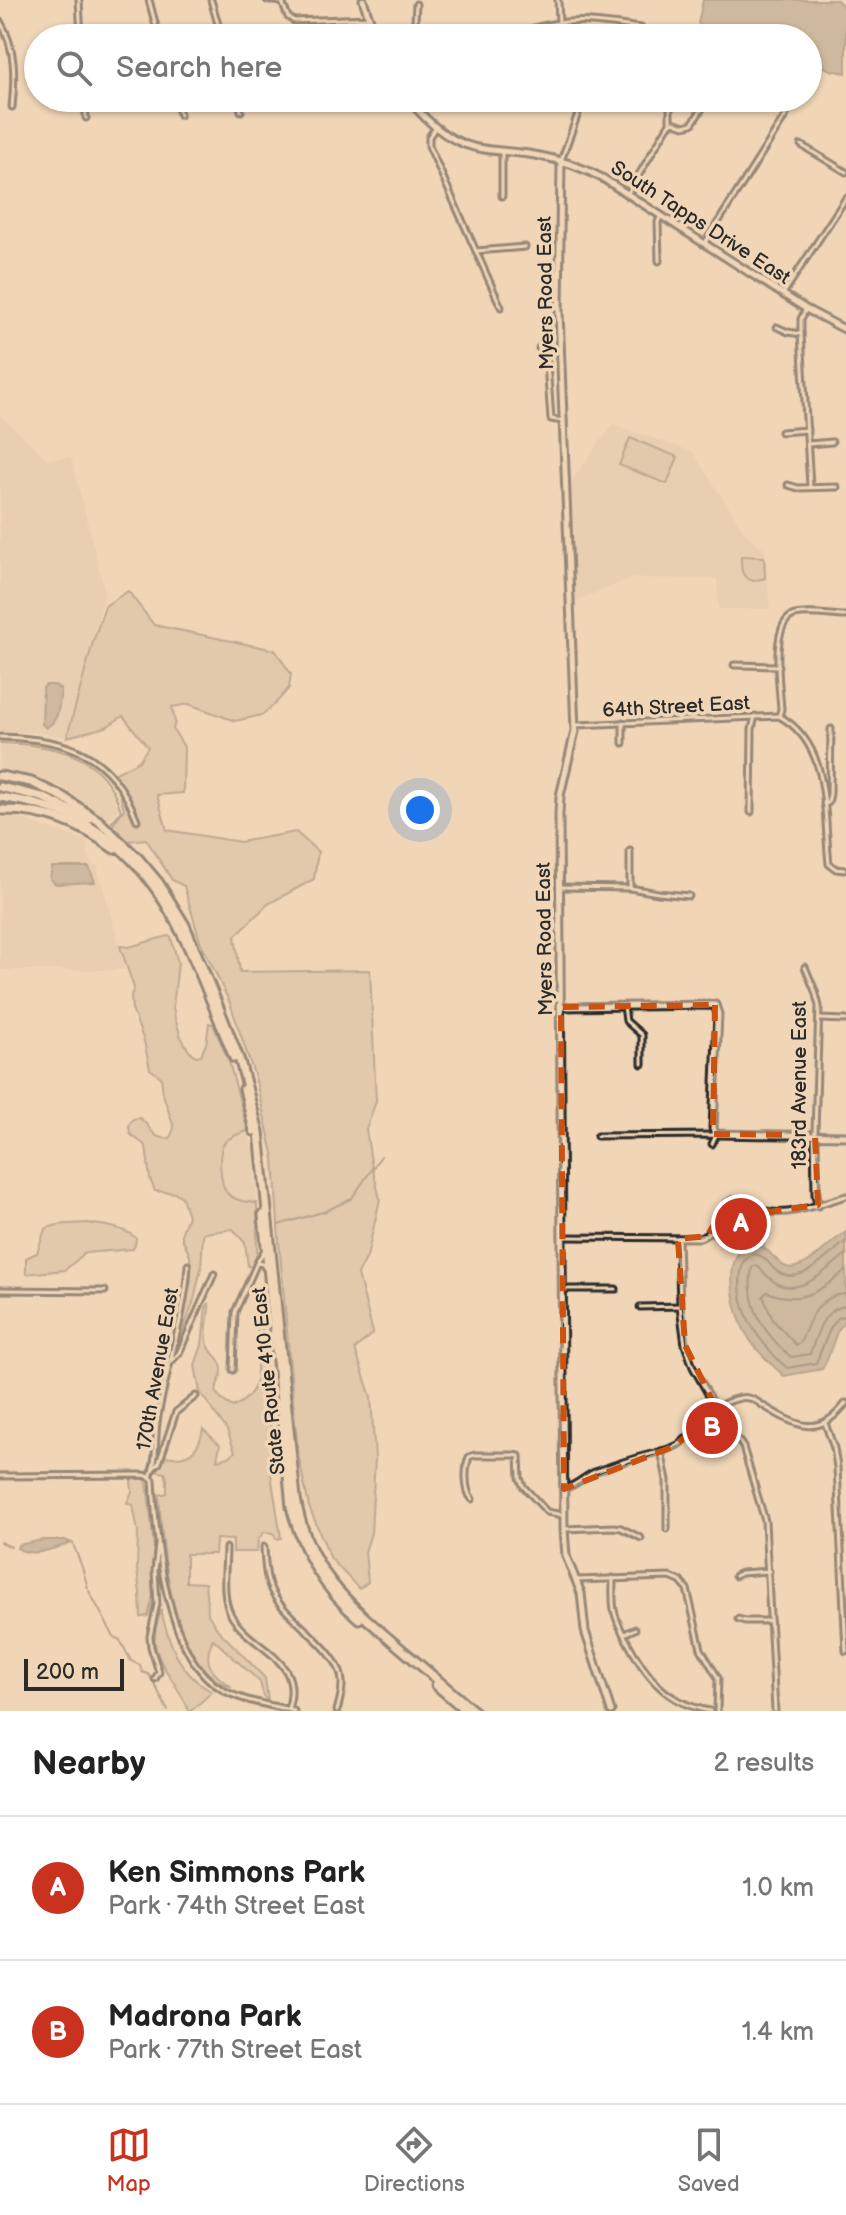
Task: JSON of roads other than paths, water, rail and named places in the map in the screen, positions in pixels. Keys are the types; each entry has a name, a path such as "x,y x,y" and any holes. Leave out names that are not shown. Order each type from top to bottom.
{"highway":[{"path":"0,776 50,789 88,812 145,866 185,925 207,985"},
{"path":"0,787 57,802 114,835"},
{"path":"0,797 57,810 86,823 113,842 138,866 161,895 194,960"},
{"path":"0,810 33,811 56,817 89,832 113,848 152,888 171,916 207,985"},
{"name":"State Route 410 East","path":"207,985 245,1091 256,1149 290,1500 299,1535 327,1587 345,1606 466,1711"},
{"name":"State Route 410 East","path":"207,985 240,1061 259,1132 296,1498 304,1535 323,1573 348,1602 474,1711"}],"street":[{"path":"79,0 80,24"},
{"path":"149,0 155,24"},
{"path":"211,0 218,24"},
{"path":"267,0 282,2 288,17 294,21 369,18"},
{"path":"363,0 371,24"},
{"path":"558,0 559,23"},
{"path":"415,24 416,4"},
{"path":"547,24 588,20 614,24"},
{"path":"0,21 9,36 14,68 12,107"},
{"path":"86,112 86,118"},
{"name":"South Tapps Drive East","path":"421,112 435,127 461,143 475,148 561,161 604,179 806,309 846,330"},
{"path":"561,161 579,112"},
{"path":"628,193 670,124 670,112"},
{"path":"670,124 692,124 700,112"},
{"path":"705,243 787,112"},
{"path":"435,127 429,137 429,146 501,307"},
{"path":"801,145 846,172"},
{"path":"502,152 502,196"},
{"name":"Myers Road East","path":"561,161 559,312 574,725 572,748 560,796 563,1515 566,1556 581,1593 585,1631 611,1711"},
{"path":"559,187 567,167 576,166"},
{"path":"783,294 846,198"},
{"path":"659,261 658,222 661,215"},
{"path":"476,251 525,247"},
{"path":"806,309 801,319 801,334 810,487"},
{"path":"777,327 801,334"},
{"path":"539,348 547,364 550,415 553,420 563,421"},
{"path":"781,432 807,430"},
{"path":"808,444 832,442"},
{"path":"788,485 798,488 837,487"},
{"path":"844,870 831,866 829,860 828,823 819,769 812,748 798,729 779,716 779,666 780,634 789,617 800,614 846,616"},
{"path":"734,665 779,666"},
{"path":"751,812 752,729 755,716"},
{"name":"64th Street East","path":"574,725 779,716"},
{"path":"623,722 623,743"},
{"path":"824,804 828,803 830,794 831,729"},
{"path":"0,737 49,741 87,755 115,780 137,820"},
{"path":"630,851 630,888"},
{"path":"559,887 630,888 689,896"},
{"name":"183rd Avenue East","path":"805,967 817,996 819,1019 815,1135 818,1205"},
{"path":"624,1006 626,1021 642,1035 642,1064"},
{"path":"561,1007 717,1006 713,1128 716,1135 712,1144"},
{"path":"819,1019 846,1020"},
{"path":"597,1136 846,1136"},
{"path":"563,1237 700,1238 707,1236 726,1205 735,1199 743,1199 769,1212 795,1210 846,1196"},
{"path":"678,1238 680,1306 688,1356 716,1408 743,1447 765,1521 775,1711"},
{"path":"233,1370 235,1308 266,1247"},
{"path":"257,1263 265,1267 269,1284"},
{"name":"170th Avenue East","path":"150,1477 156,1425 185,1295 188,1265"},
{"path":"169,1364 179,1353 214,1274"},
{"path":"563,1289 616,1289"},
{"path":"0,1290 105,1291"},
{"path":"640,1307 680,1306"},
{"path":"153,1468 159,1463 176,1412 196,1396"},
{"path":"564,1489 601,1469 678,1445 706,1415 735,1399 747,1397 798,1425 810,1426 833,1419 846,1403"},
{"path":"825,1423 837,1467 846,1651"},
{"path":"661,1451 667,1480 667,1529"},
{"path":"472,1499 467,1492 469,1457 514,1455 519,1456 523,1486 547,1512 563,1515"},
{"path":"0,1476 150,1477 153,1480 165,1589 177,1628 191,1658 198,1669 231,1694 294,1711"},
{"path":"564,1529 614,1527 641,1538"},
{"path":"155,1679 159,1672 150,1636 157,1604 155,1571 159,1542"},
{"path":"264,1547 265,1571 276,1600 330,1656 339,1670 342,1687 337,1711"},
{"path":"226,1548 225,1593 229,1612 237,1624 277,1659 286,1671 291,1690 288,1709"},
{"path":"735,1576 769,1571"},
{"path":"576,1580 670,1577 680,1581 687,1589 701,1649 718,1678 717,1711"},
{"path":"613,1578 614,1611 649,1677 666,1693 709,1711"},
{"path":"738,1619 770,1621"},
{"path":"624,1634 635,1629"},
{"path":"687,1711 689,1705"}],"water":[{"path":"703,0 837,0 846,9 846,73 822,66 822,24 698,23"},
{"path":"55,685 61,690 56,716 46,728 42,724 43,688"},
{"path":"52,867 89,867 95,882 56,884 50,879"},
{"path":"846,1232 846,1319 837,1332 822,1369 784,1376 764,1357 742,1326 732,1284 736,1257 743,1249 761,1247 785,1266 796,1267 809,1261"},
{"path":"42,1540 72,1543 37,1552 17,1548 18,1545"}],"waterway":[{"path":"0,743 57,750 89,764 113,791 121,811 112,822"},
{"path":"278,1225 326,1211 352,1198 381,1156"},
{"path":"0,1542 11,1547"},
{"path":"73,1544 88,1588"},
{"path":"89,1591 131,1661 140,1665 142,1672 152,1679"},
{"path":"154,1683 168,1711"}],"place":[{"name":"Ken Simmons Park","path":"741,1224"},
{"name":"Madrona Park","path":"712,1428"}]}
